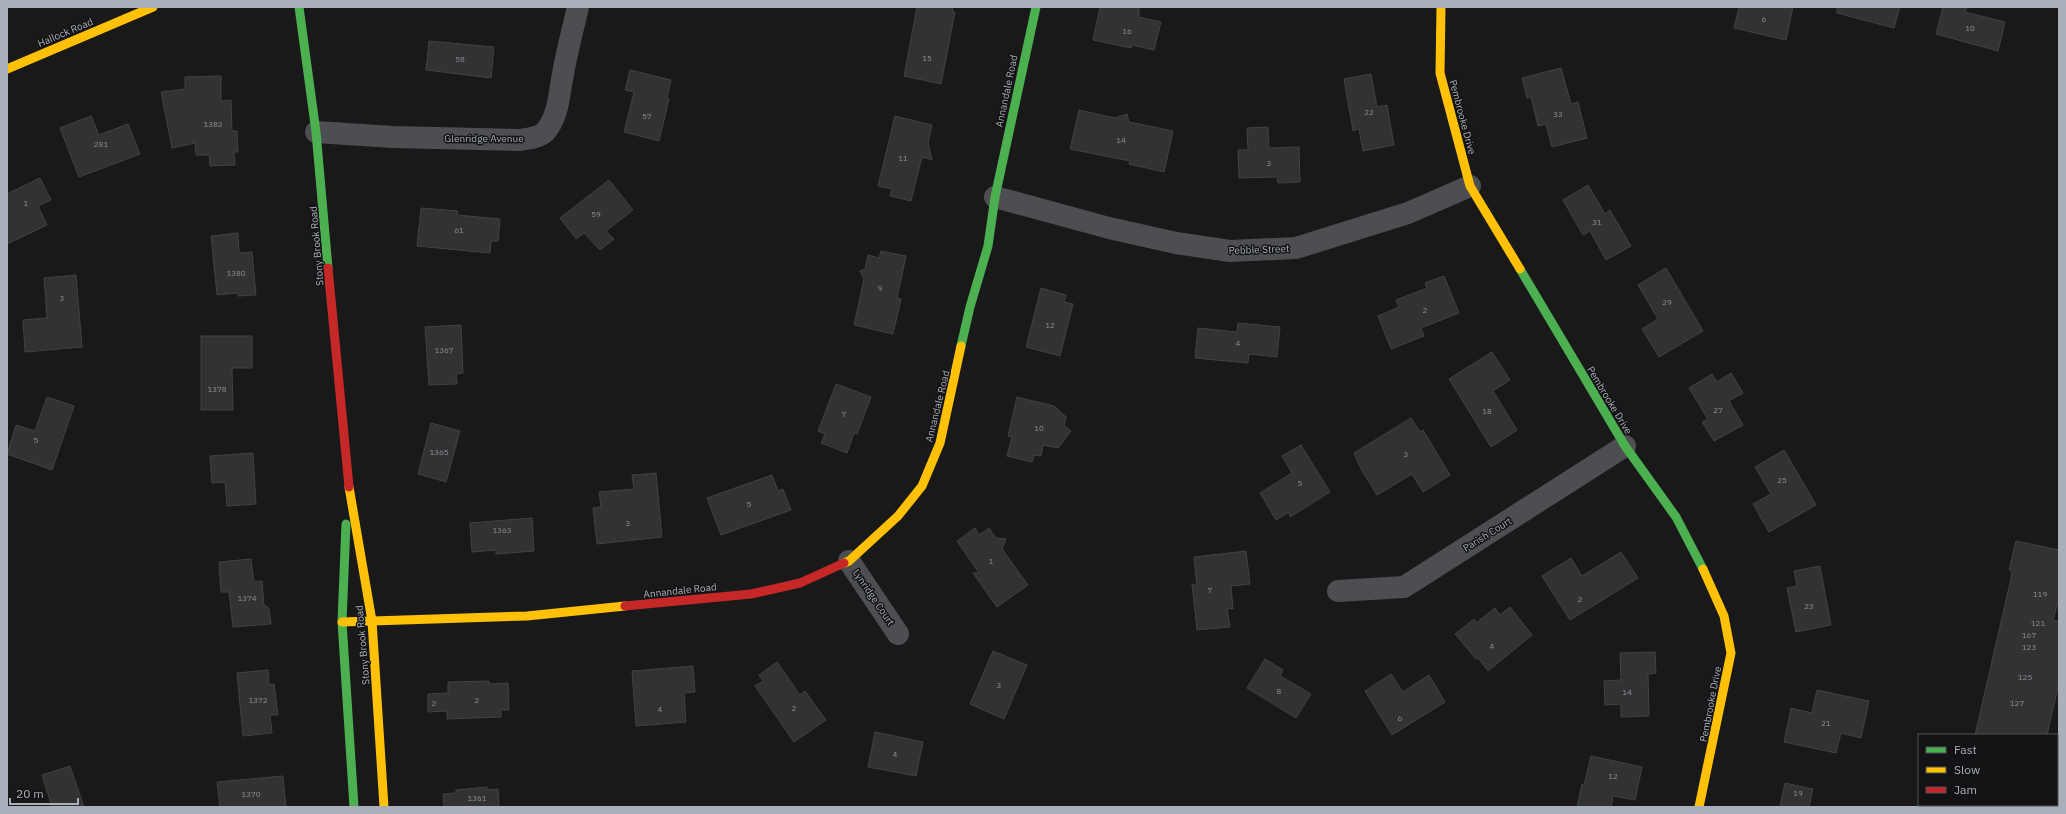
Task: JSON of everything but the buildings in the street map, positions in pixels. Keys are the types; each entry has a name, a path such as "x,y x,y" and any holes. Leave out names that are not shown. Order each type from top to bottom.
{"street":[{"name":"Hallock Road","path":"7,69 153,7"},
{"name":"Stony Brook Road","path":"299,7 316,132 348,483 372,620 384,807"},
{"name":"Glenridge Avenue","path":"316,132 393,137 519,140 533,138 544,133 552,121 559,102 563,75 578,7"},
{"name":"Annandale Road","path":"342,622 527,616 751,594 800,583 849,561 898,516 922,486 940,443 970,308 988,246 994,197 1036,7"},
{"name":"Pembrooke Drive","path":"1441,7 1440,73 1470,186 1625,446 1676,517 1711,585 1724,616 1731,653 1699,807"},
{"name":"Pebble Street","path":"994,197 1109,228 1176,244 1230,251 1296,248 1408,213 1470,186"},
{"name":"Parish Court","path":"1338,591 1404,587 1625,446"},
{"name":"Stony Brook Road","path":"348,483 342,622 354,807"},
{"name":"Lynridge Court","path":"849,561 898,634"}],"traffic: fast":[{"path":"299,7 316,132 328,268"},
{"path":"961,346 970,307 988,246 995,197 1036,7"},
{"path":"1520,269 1625,446 1676,517 1703,569"},
{"path":"346,524 342,622 354,807"}],"traffic: slow":[{"path":"7,69 153,7"},
{"path":"1441,7 1440,73 1470,186 1520,269"},
{"path":"844,563 849,561 898,516 922,486 940,443 961,346"},
{"path":"349,487 372,621 384,807"},
{"path":"1699,807 1731,653 1724,616 1703,569"},
{"path":"342,622 527,616 625,606"}],"traffic: jam":[{"path":"328,268 349,487"},
{"path":"625,606 751,594 800,583 844,563"}]}
